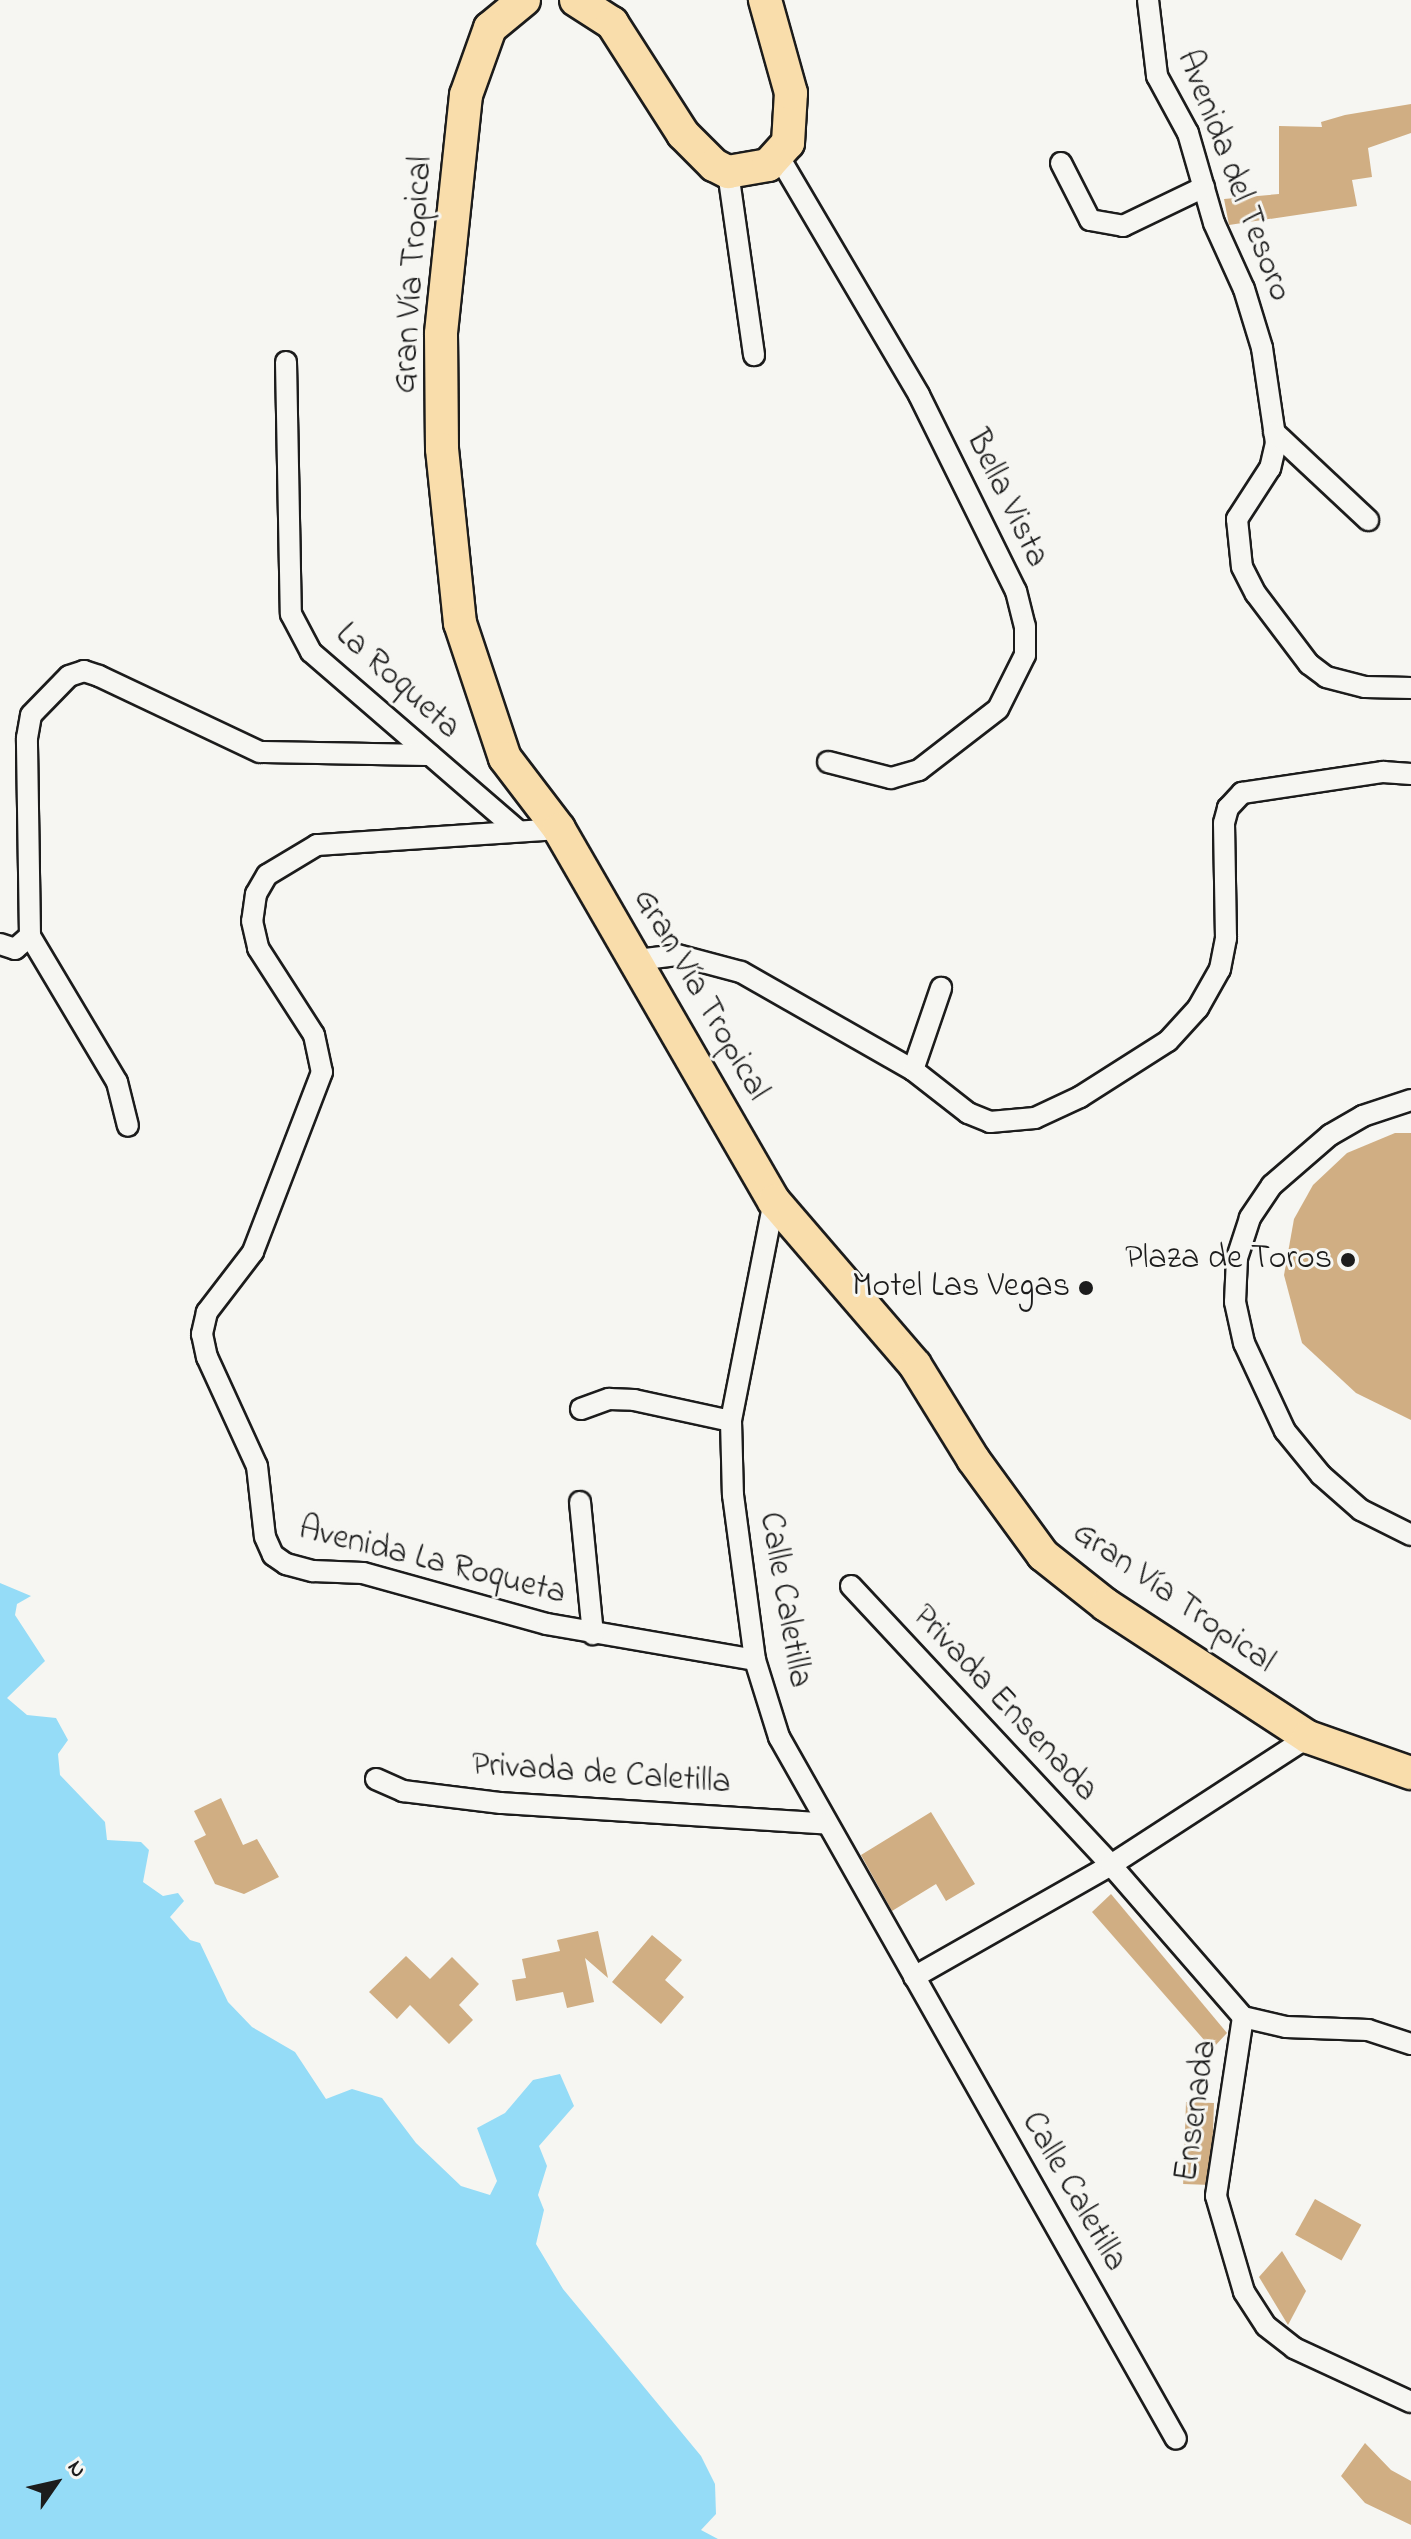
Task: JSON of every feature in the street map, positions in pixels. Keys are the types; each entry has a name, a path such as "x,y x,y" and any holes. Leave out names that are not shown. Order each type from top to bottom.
{"main road":[{"name":"Gran Vía Tropical","path":"524,0 490,28 466,95 441,334 442,449 460,623 481,696 505,758 559,829 774,1201 915,1365 973,1459 1043,1555 1106,1605 1308,1737 1411,1773"},
{"path":"576,0 612,23 683,134 714,165 728,172 768,165 779,157 788,143 791,93 765,0"}],"street":[{"name":"Avenida del Tesoro","path":"1148,0 1157,76 1188,133 1204,187 1262,348 1274,432 1270,468 1237,519 1242,567 1256,594 1309,664 1326,677 1365,687 1411,688"},
{"name":"Bella Vista","path":"779,157 934,423 1016,591 1025,626 1025,655 998,709 919,770 891,778 828,762"},
{"path":"1061,163 1090,220 1123,226 1204,187"},
{"path":"728,172 754,355"},
{"name":"La Roqueta","path":"286,362 291,614 311,652 516,829"},
{"path":"1274,432 1368,520"},
{"path":"128,1126 117,1082 30,936 27,738 31,715 69,676 84,671 260,752 430,755"},
{"path":"637,960 677,955 741,972 913,1070 968,1113 990,1122 1035,1118 1080,1097 1168,1041 1198,1008 1220,969 1226,938 1224,823 1233,801 1256,787 1383,772 1411,774"},
{"name":"Avenida La Roqueta","path":"559,829 516,829 317,845 267,875 252,921 258,948 314,1035 322,1072 253,1252 217,1293 202,1334 207,1357 257,1466 265,1537 273,1555 297,1569 363,1573 593,1634 755,1660"},
{"path":"0,944 15,949 30,936"},
{"path":"913,1070 941,988"},
{"path":"1411,1100 1363,1116 1330,1135 1272,1185 1250,1218 1237,1258 1235,1302 1244,1343 1285,1431 1321,1475 1361,1510 1411,1535"},
{"name":"Calle Caletilla","path":"774,1201 731,1421 733,1495 755,1660 779,1737 823,1823 1176,2439"},
{"path":"581,1409 609,1399 634,1400 731,1421"},
{"path":"580,1502 593,1634"},
{"name":"Privada Ensenada","path":"851,1586 1111,1865"},
{"path":"914,1977 1111,1865 1308,1737"},
{"name":"Privada de Caletilla","path":"376,1779 403,1791 501,1803 823,1823"},
{"name":"Ensenada","path":"1111,1865 1243,2017 1286,2027 1368,2030 1411,2044"},
{"name":"Ensenada","path":"1243,2017 1216,2196 1244,2292 1266,2326 1294,2348 1411,2402"}],"water":[{"path":"0,1583 31,1596 17,1604 15,1615 45,1661 7,1698 27,1715 56,1718 68,1740 58,1754 60,1775 105,1822 107,1840 141,1842 149,1850 143,1882 163,1896 178,1893 184,1901 170,1917 190,1940 200,1943 228,2002 252,2027 295,2052 326,2099 352,2089 382,2098 416,2143 461,2186 490,2195 497,2181 477,2128 505,2113 533,2080 560,2074 574,2106 539,2146 547,2166 538,2195 544,2210 536,2244 563,2289 701,2456 715,2484 716,2514 701,2530 718,2539 0,2539"}],"building":[{"path":"1411,104 1411,133 1368,148 1372,177 1352,180 1357,206 1229,225 1224,199 1279,194 1279,126 1322,127 1321,122 1345,115"},
{"name":"Plaza de Toros","path":"1395,1133 1411,1133 1411,1420 1356,1393 1302,1343 1284,1275 1294,1219 1313,1185 1347,1153"},
{"path":"221,1798 243,1845 257,1839 279,1877 244,1894 215,1884 194,1841 206,1835 194,1811"},
{"path":"931,1812 975,1884 946,1901 936,1884 892,1911 861,1855"},
{"path":"1111,1894 1227,2033 1212,2049 1092,1912"},
{"path":"598,1931 608,1978 585,1958 594,2002 567,2008 563,1992 516,2001 512,1980 526,1978 522,1959 560,1951 557,1940"},
{"path":"652,1935 682,1960 665,1980 684,1997 661,2024 612,1982"},
{"path":"406,1956 430,1979 452,1957 479,1984 459,2005 473,2020 449,2044 410,2005 397,2019 369,1992"},
{"path":"1186,2102 1214,2103 1211,2185 1183,2184"},
{"path":"1315,2199 1361,2225 1341,2261 1295,2235"},
{"path":"1282,2251 1306,2291 1288,2325 1259,2277"},
{"path":"1365,2443 1391,2470 1411,2481 1411,2525 1365,2503 1341,2476"}],"place":[{"name":"Plaza de Toros","path":"1348,1260"},
{"name":"Motel Las Vegas","path":"1086,1288"}]}
